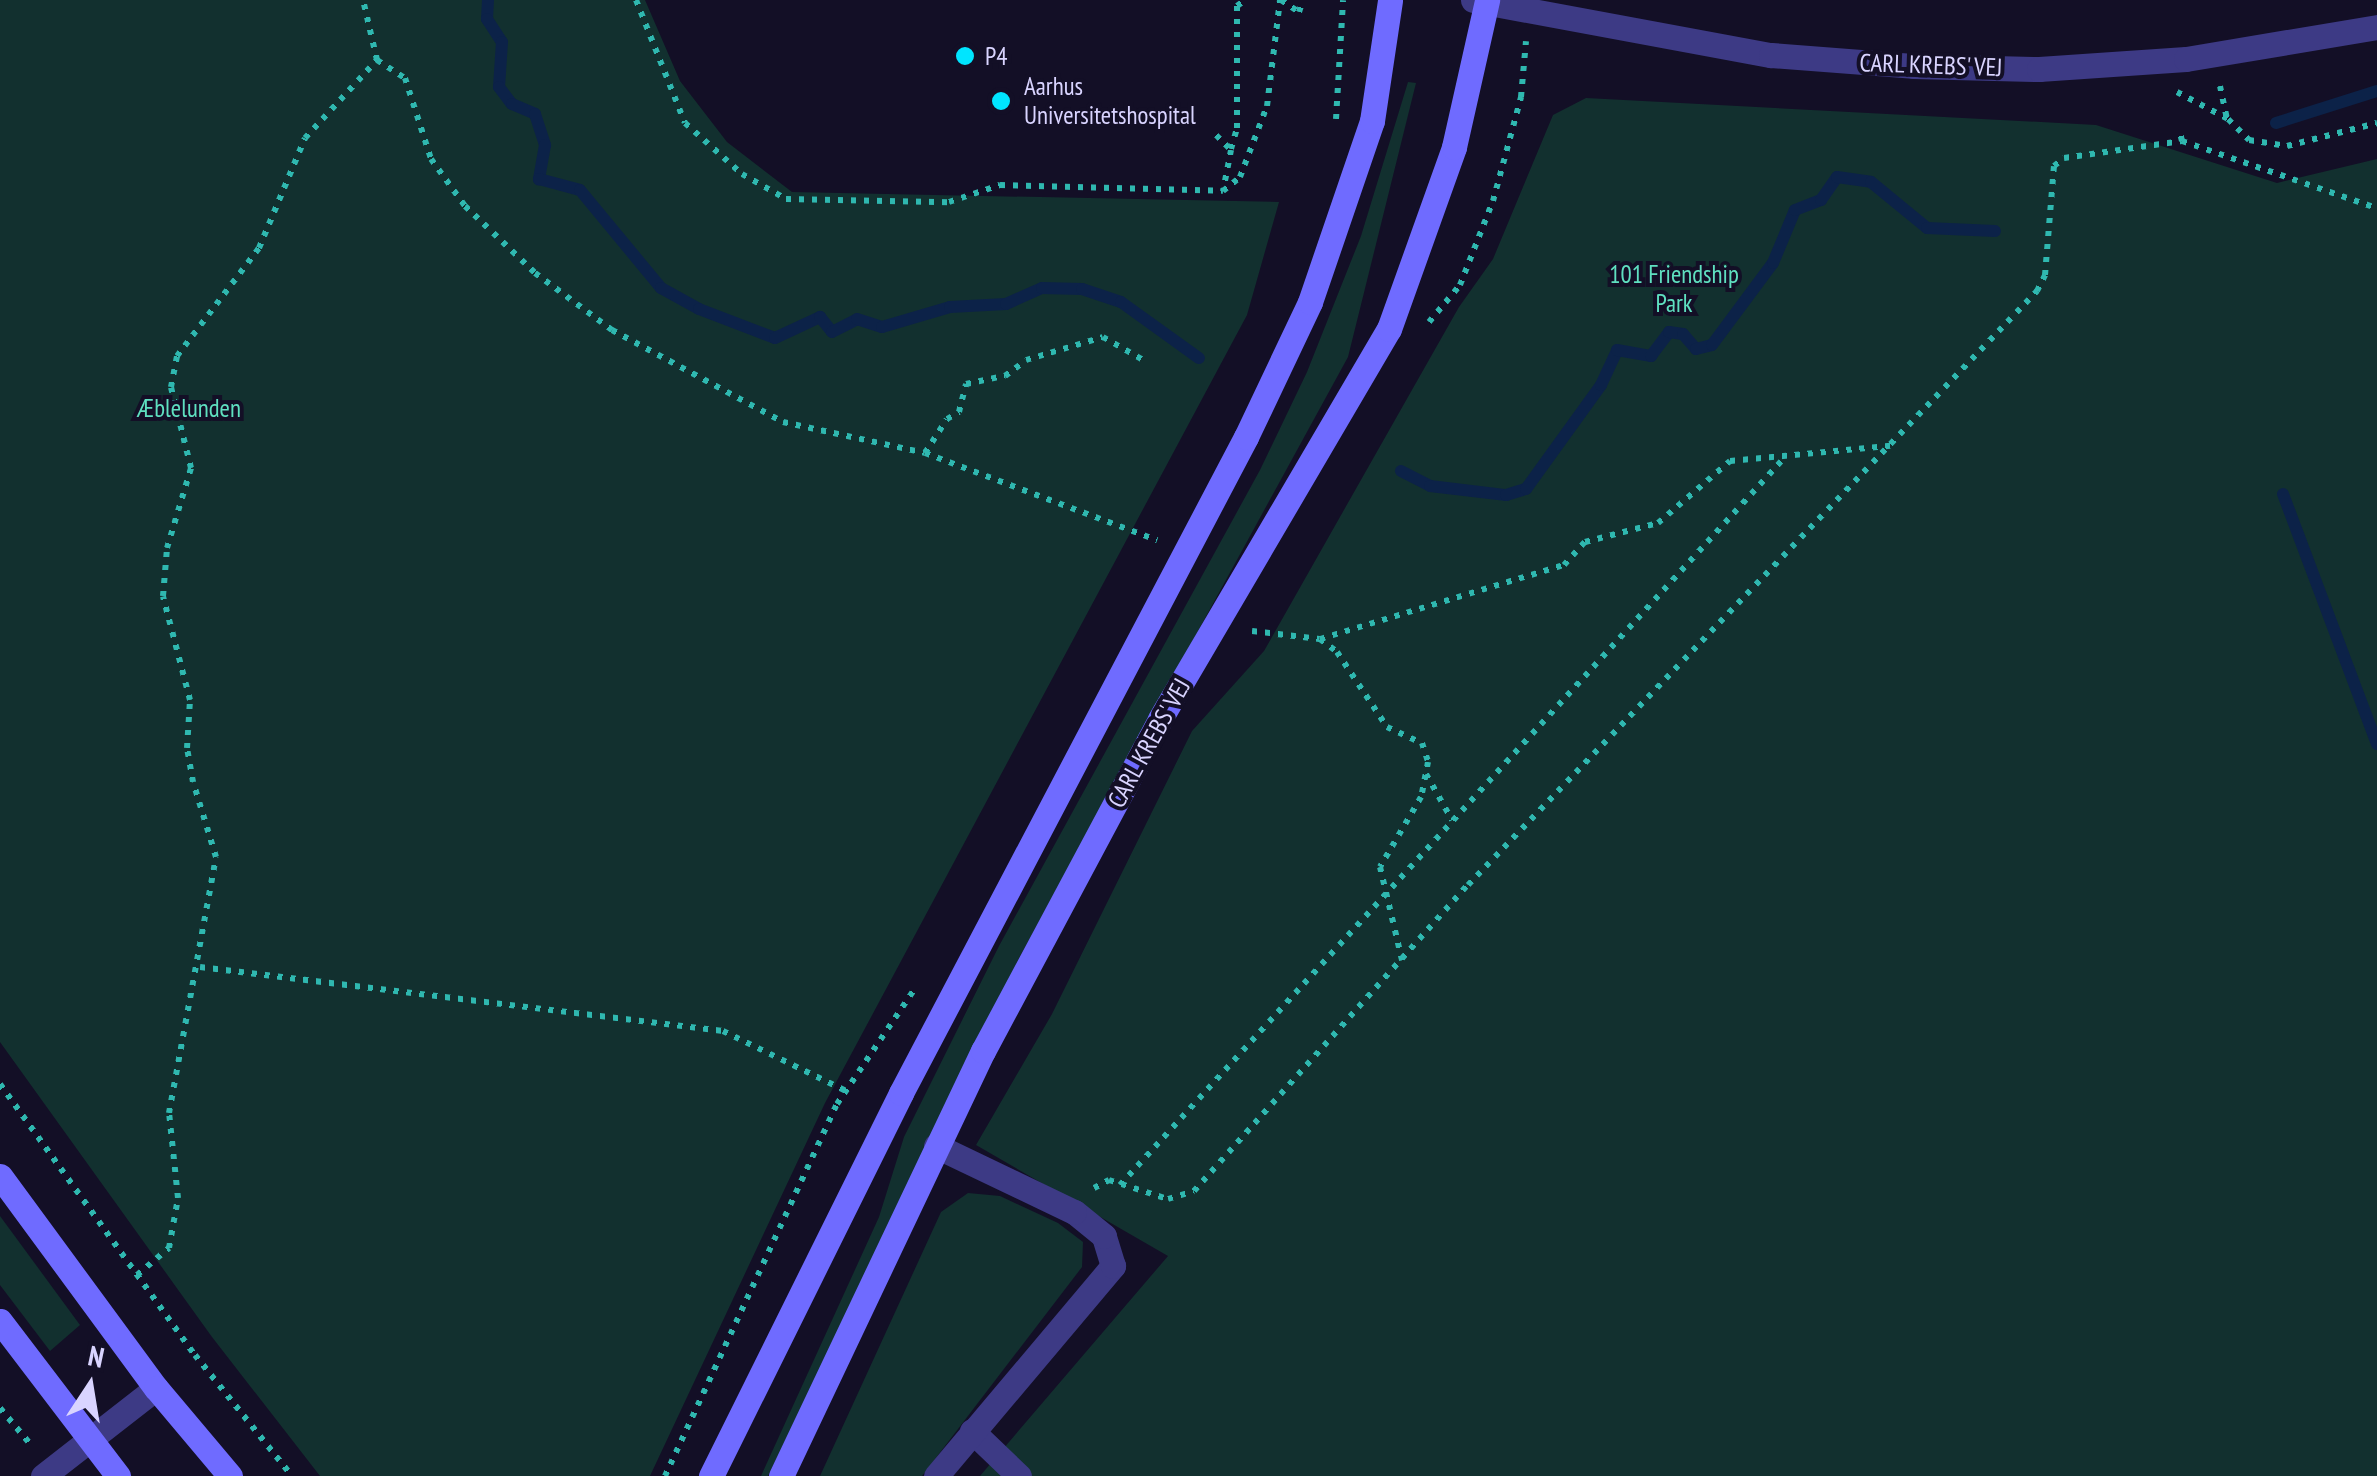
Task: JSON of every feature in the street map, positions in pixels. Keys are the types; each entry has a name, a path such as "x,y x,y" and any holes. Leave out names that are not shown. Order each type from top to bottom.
{"street":[{"path":"711,1476 900,1093 1246,436 1310,302 1372,121 1390,0"},
{"name":"CARL KREBS' VEJ","path":"781,1476 936,1146 1160,719 1389,329 1454,147 1482,1 1770,55 1913,66 2039,69 2186,59 2377,27"},
{"path":"936,1146 1074,1212 1104,1236 1114,1266 936,1476"},
{"path":"0,1176 156,1388 230,1476"},
{"path":"0,1322 118,1476"},
{"path":"47,1473 156,1388"},
{"path":"972,1432 1019,1476"}],"path":[{"path":"363,0 377,60 405,78 431,159 465,206 535,273 612,330 783,422 925,452 1158,541"},
{"path":"636,0 685,123 742,174 786,199 949,202 1000,186 1223,192 1240,177 1267,106 1281,0 1300,12 1303,0"},
{"path":"1223,192 1237,128 1237,6 1245,0"},
{"path":"1331,138 1343,0"},
{"path":"137,1275 169,1248 178,1198 169,1113 200,967 202,907 216,856 193,782 187,748 190,700 164,596 167,548 190,468 171,388 177,356 260,248 304,138 377,60"},
{"path":"2228,119 2249,140 2287,146 2377,123"},
{"path":"1216,136 1231,150"},
{"path":"1074,1212 1096,1185 1120,1185 1168,1199 1194,1192 1402,960 2037,291 2045,275 2054,166 2064,158 2181,137 2377,208"},
{"path":"925,452 946,419 959,412 966,384 1005,376 1026,360 1102,337 1145,361"},
{"path":"1252,631 1320,638 1564,565 1586,542 1658,523 1730,462 1890,446"},
{"path":"1120,1185 1786,456"},
{"path":"1149,558 1167,524"},
{"path":"1320,638 1337,652 1387,727 1422,743 1426,773 1452,820"},
{"path":"1402,960 1384,895 1383,853 1420,796 1426,773"},
{"path":"200,967 723,1031 846,1091"},
{"path":"665,1476 846,1091 918,983"},
{"path":"0,1084 137,1275 292,1476"},
{"path":"0,1408 47,1473"}],"green space":[{"name":"Æblelunden","path":"0,0 645,0 680,81 727,142 792,192 1279,202 1247,315 825,1103 650,1476 320,1476 212,1337 0,1042"},
{"path":"1408,82 1416,83 1348,357 1019,958 768,1476 761,1476 879,1217 904,1137 999,946 1260,470 1307,372 1361,236"},
{"name":"101 Friendship Park","path":"1586,98 2096,125 2277,183 2377,159 2377,1476 980,1476 1168,1256 976,1145 1052,1014 1192,731 1264,651 1459,307 1493,259 1553,115"},
{"path":"968,1193 1000,1196 1058,1223 1083,1242 1082,1267 922,1476 820,1476 941,1212"},
{"path":"0,1216 80,1325 50,1351 0,1285"}],"waterway":[{"path":"488,0 487,19 502,42 499,87 512,104 535,114 545,145 539,179 580,190 661,288 699,309 775,338 820,317 832,332 857,319 882,327 950,307 1006,304 1042,288 1082,289 1121,302 1199,358"},
{"path":"2276,123 2377,91"},
{"path":"1401,471 1430,486 1506,495 1526,489 1601,385 1617,350 1651,356 1669,332 1683,334 1696,349 1712,345 1773,263 1795,210 1821,200 1837,177 1871,182 1927,228 1995,231"},
{"path":"2283,494 2377,744"}],"place":[{"name":"P4","path":"965,56"},
{"name":"Aarhus Universitetshospital","path":"1001,101"}]}
